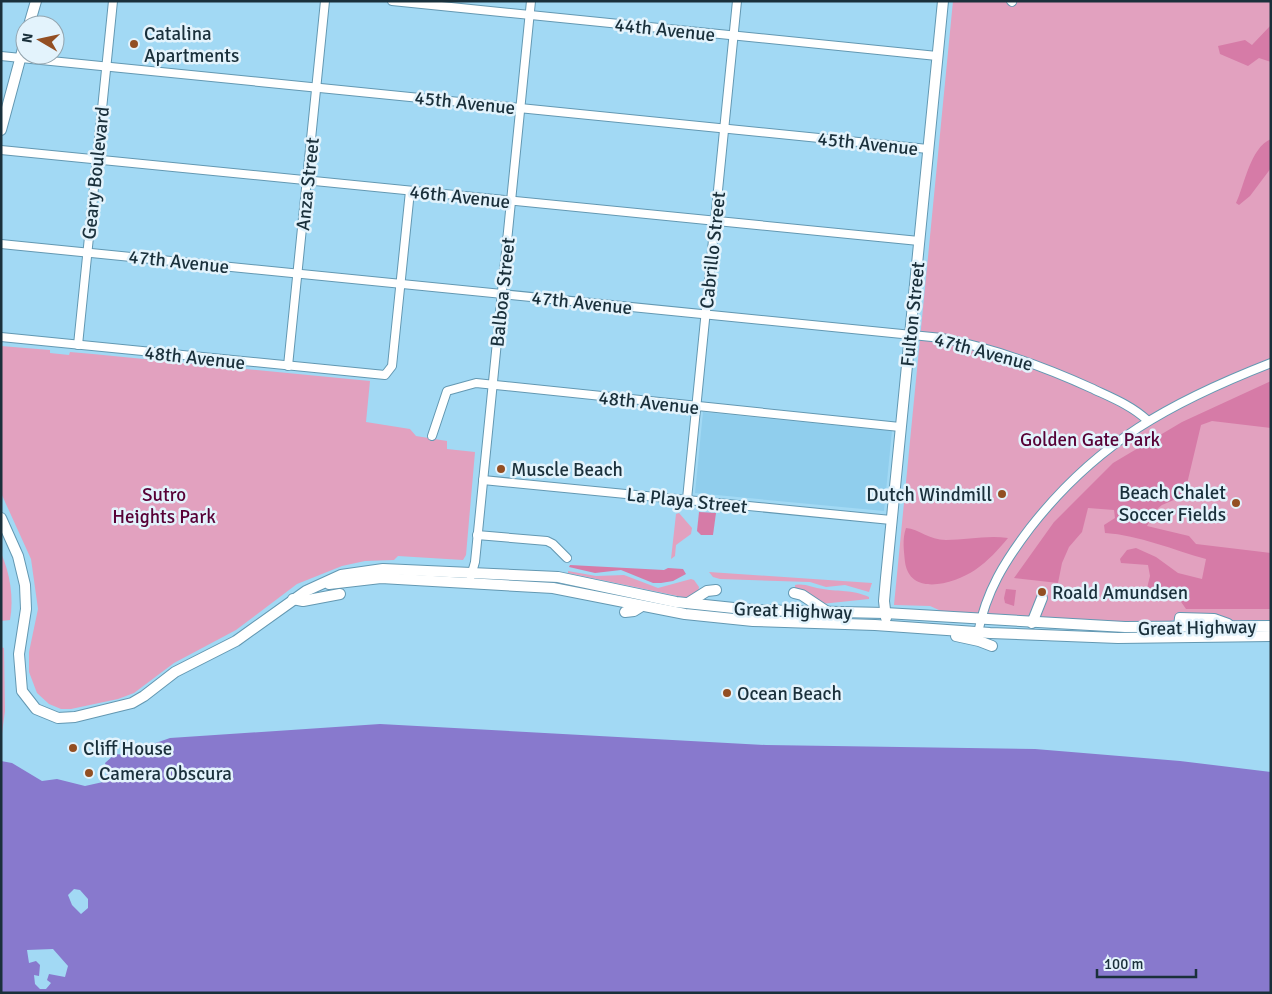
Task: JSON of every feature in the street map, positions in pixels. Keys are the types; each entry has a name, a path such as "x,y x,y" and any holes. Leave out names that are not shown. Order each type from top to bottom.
{"main road":[{"path":"32,15 36,1"},
{"name":"Fulton Street","path":"888,626 884,601 891,520 943,1"},
{"path":"1,130 18,65"},
{"name":"Great Highway","path":"1,518 18,556 25,585 26,609 19,645 21,685 24,696 31,705 52,717 75,717 132,703 175,672 244,636 293,599 320,584 340,575 374,569 472,572 570,579 688,603 754,610 885,613 1032,623 1179,623 1271,628"},
{"name":"Great Highway","path":"320,584 382,578 561,589 685,614 731,620 888,626 1050,636 1161,638 1271,636"},
{"path":"688,603 707,591 716,590"},
{"path":"794,593 802,595 826,611"},
{"path":"293,599 303,600 340,594"},
{"path":"1042,598 1032,623 1050,636"},
{"path":"624,612 634,611 642,606"},
{"path":"1161,638 1179,623"},
{"path":"931,630 979,641 992,646"},
{"path":"1244,637 1260,642 1271,642"}],"street":[{"name":"Geary Boulevard","path":"78,345 113,1"},
{"name":"Anza Street","path":"288,366 325,1"},
{"name":"44th Avenue","path":"392,1 937,56"},
{"name":"Balboa Street","path":"470,583 478,535 531,1"},
{"name":"Cabrillo Street","path":"687,499 737,1"},
{"name":"45th Avenue","path":"1,56 15,57"},
{"name":"45th Avenue","path":"65,62 928,149"},
{"name":"46th Avenue","path":"1,150 919,241"},
{"path":"401,284 410,191"},
{"name":"47th Avenue","path":"1,244 910,334 969,344 1037,365 1104,394 1138,412 1147,420"},
{"name":"48th Avenue","path":"1,337 378,375 388,373 392,366 401,284"},
{"path":"978,633 996,578 1035,522 1064,488 1089,464 1147,420 1204,391 1271,363"},
{"name":"48th Avenue","path":"432,436 449,389 476,383 900,427"},
{"name":"La Playa Street","path":"483,480 891,520"},
{"path":"478,535 546,540 553,544 567,558"}],"shaded area":[{"path":"1271,25 1271,62 1259,58 1248,66 1220,54 1218,46 1245,40 1252,45"},
{"path":"1271,139 1271,168 1250,196 1239,205 1236,203 1253,158 1258,150"},
{"path":"1271,381 1271,428 1212,421 1201,425 1186,488 1176,499 1162,505 1155,511 1147,526 1189,536 1196,544 1271,553 1271,609 1186,609 1177,596 1147,588 1150,576 1148,565 1121,563 1120,559 1127,550 1136,548 1156,557 1178,573 1202,579 1206,559 1143,540 1105,533 1104,525 1115,518 1114,510 1088,508 1082,532 1069,547 1062,563 1058,583 1014,578 1054,522 1113,463 1182,422"},
{"path":"703,412 892,431 884,511 695,493"},
{"path":"699,512 716,513 713,535 701,535 697,531"},
{"path":"906,528 940,540 1008,538 984,563 966,575 945,583 924,584 915,580 909,573 905,562 904,541"},
{"path":"570,565 664,570 668,568 683,569 686,574 673,581 653,583 621,570 595,573 569,567"},
{"path":"1006,589 1016,590 1014,606 1005,603"},
{"path":"380,724 766,745 1035,749 1180,761 1271,772 1271,993 1,993 1,761 12,763 42,781 57,779 85,786 103,782 108,773 105,763 115,754 126,755 129,750 133,751 170,738","holes":["74,889 80,890 88,899 88,908 81,914 72,905 68,895","53,949 68,966 65,977 49,974 47,980 51,983 46,989 40,989 35,984 34,975 39,976 40,965 36,961 29,963 27,950"]}],"green space":[{"name":"Golden Gate Park","path":"953,1 1271,1 1271,620 1232,621 1185,617 1171,621 1112,621 941,611 930,606 894,605"},
{"name":"Sutro Heights Park","path":"1,346 50,350 50,353 69,355 70,352 370,381 366,422 410,429 416,436 447,441 447,449 475,452 466,555 463,560 398,556 394,560 365,561 342,566 297,584 236,630 174,663 134,693 118,699 71,709 61,709 49,704 37,693 29,672 29,652 38,609 31,559 1,493"},
{"path":"679,513 692,528 691,534 676,545 675,556 671,559 676,514"},
{"path":"1,553 9,577 12,603 10,620 1,621"},
{"path":"568,571 596,576 624,575 658,588 691,579 699,587 698,593 687,598 568,573"},
{"path":"709,572 872,583 869,592 845,585 826,587 810,582 720,579 713,577"},
{"path":"795,585 862,594 869,597 869,599 821,604 795,591"},
{"path":"1,647 4,648 5,711 1,741"}],"place":[{"name":"Catalina Apartments","path":"134,44"},
{"name":"Muscle Beach","path":"501,469"},
{"name":"Dutch Windmill","path":"1002,494"},
{"name":"Beach Chalet Soccer Fields","path":"1236,503"},
{"name":"Roald Amundsen","path":"1042,592"},
{"name":"Ocean Beach","path":"727,693"},
{"name":"Cliff House","path":"73,748"},
{"name":"Camera Obscura","path":"89,773"}]}
